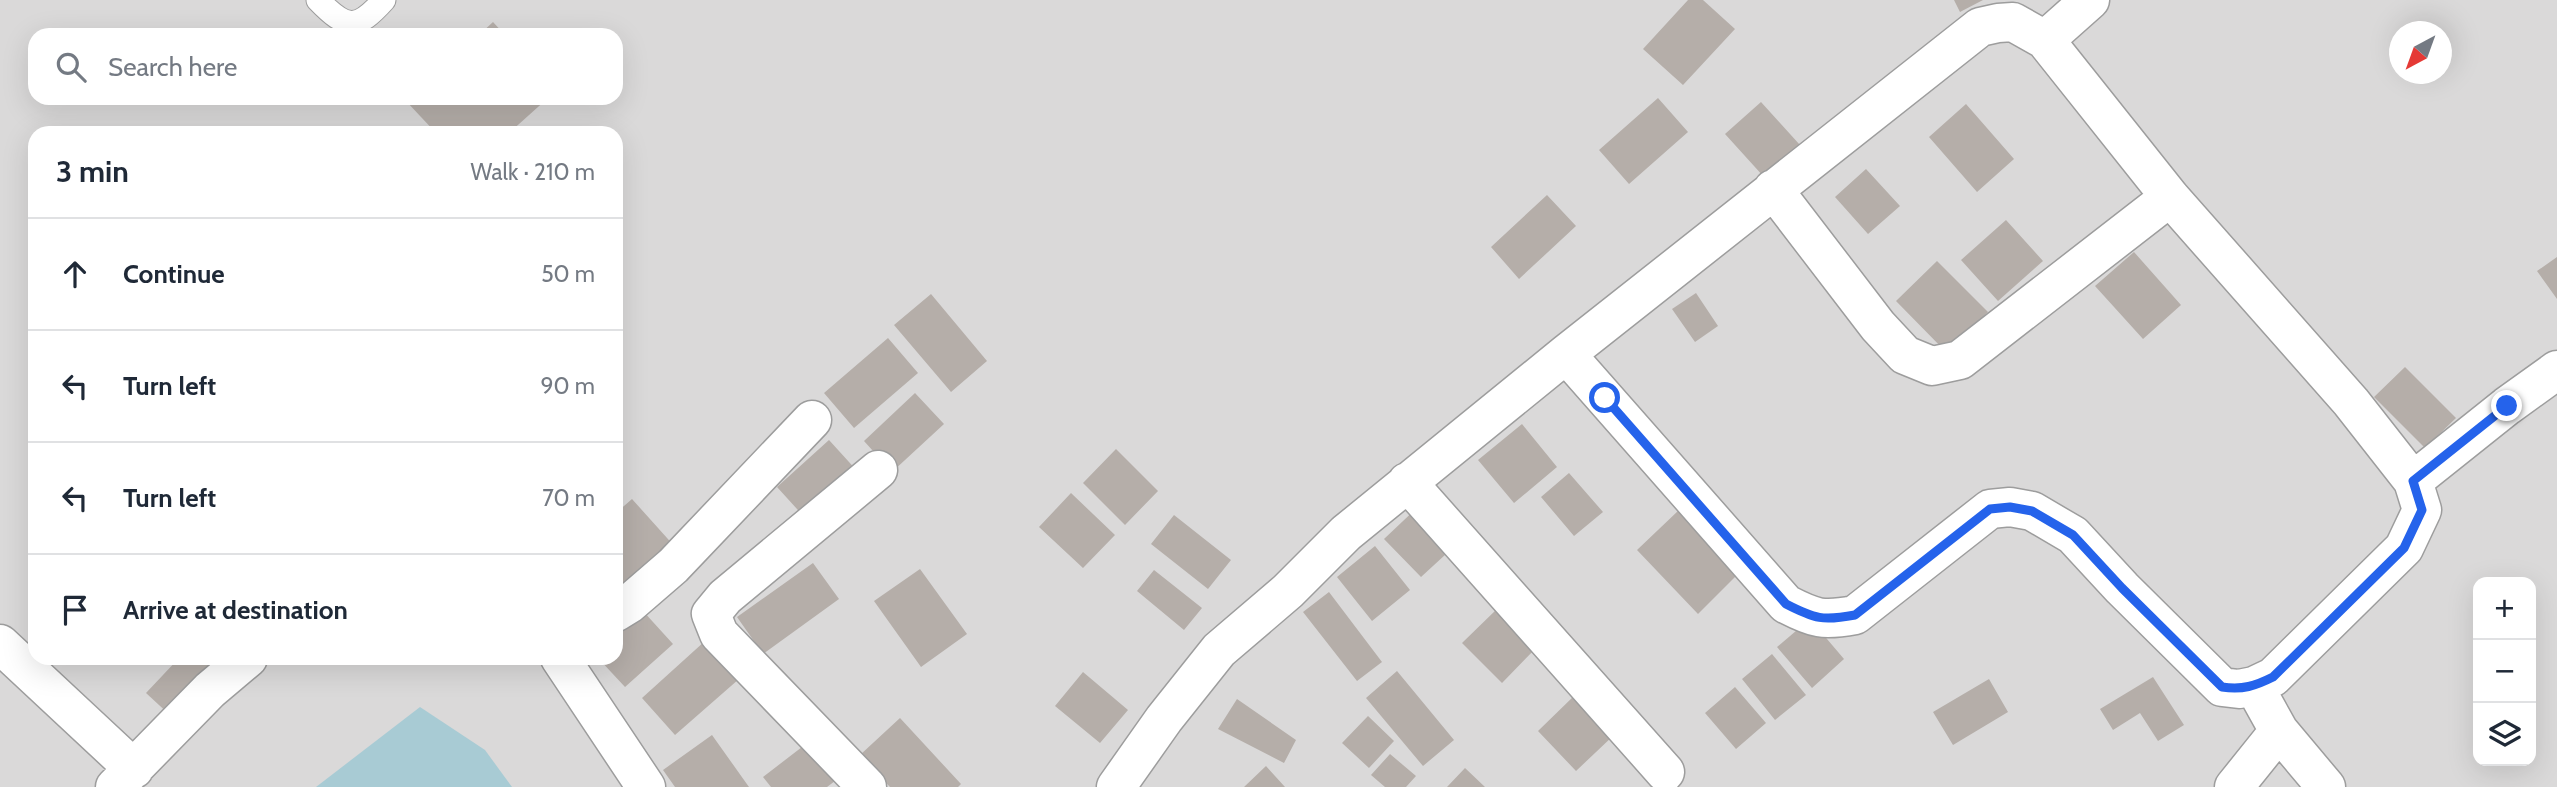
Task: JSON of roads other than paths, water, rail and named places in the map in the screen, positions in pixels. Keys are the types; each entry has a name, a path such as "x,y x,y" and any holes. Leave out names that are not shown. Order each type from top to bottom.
{"street":[{"path":"2045,40 2090,0"},
{"path":"1116,787 1164,719 1219,650 1288,591 1346,533 1566,354 1980,27 1998,23 2013,22 2045,40 2170,197 2351,402 2413,481 2422,510 2404,548 2273,677 2254,686 2239,689 2222,687 2122,588 2073,535 2032,511 2010,507 1990,509 1855,615 1829,620 1807,615 1786,604 1566,354"},
{"path":"1773,189 1878,326 1905,355 1932,366 1960,360 2170,197"},
{"path":"2413,481 2557,370"},
{"path":"623,608 673,566 812,420"},
{"path":"867,787 719,634 711,614 725,597 878,470"},
{"path":"1408,482 1665,772"},
{"path":"0,644 124,778 210,690 240,665"},
{"path":"565,665 646,787"},
{"path":"2254,686 2279,731 2326,787"},
{"path":"2234,787 2279,731"}],"lane":[{"path":"318,0 333,16 353,23 366,19 384,0"}],"water":[{"path":"420,707 485,750 512,787 316,787"}]}
